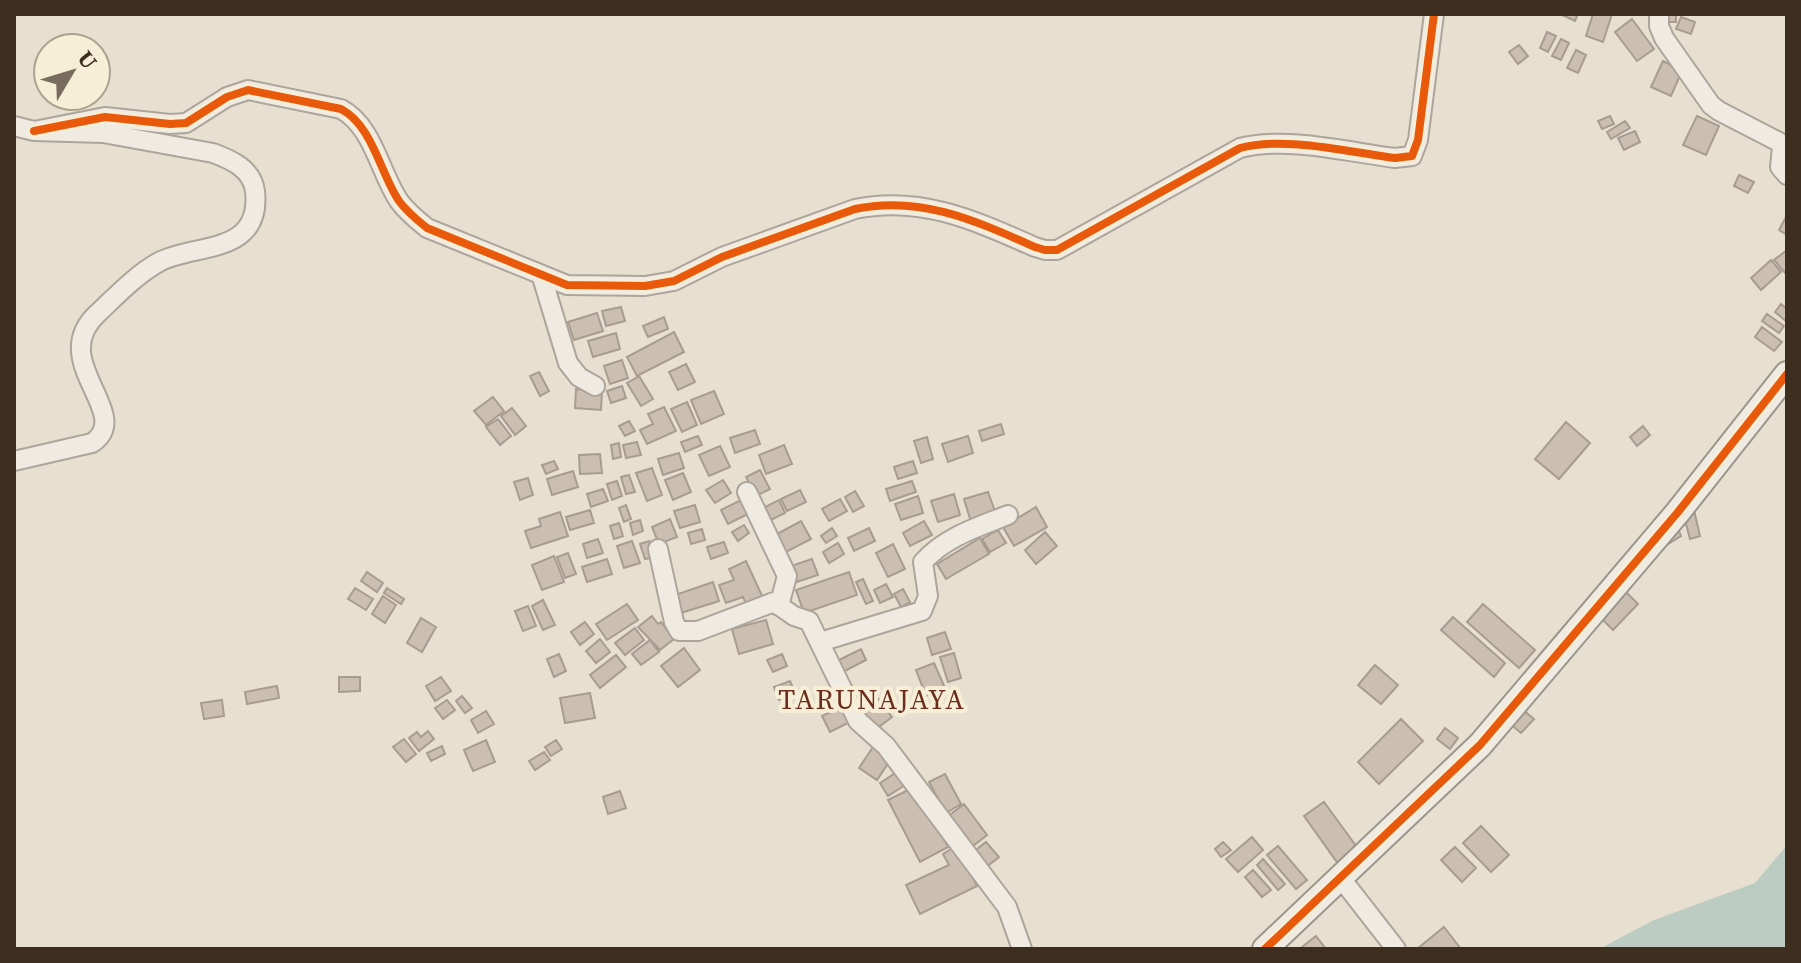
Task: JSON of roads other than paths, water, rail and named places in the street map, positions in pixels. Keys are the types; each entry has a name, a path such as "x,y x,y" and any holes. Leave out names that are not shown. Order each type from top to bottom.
{"street":[{"path":"34,131 105,117 186,123 236,92 248,90 341,109 358,123 398,199 416,219 442,235 567,285 659,285 684,277 722,257 855,209 894,204 952,212 1035,247 1057,250 1240,148 1253,144 1289,144 1395,158 1412,156 1418,140 1434,14"},
{"path":"1659,14 1659,26 1664,38 1711,105 1779,142 1782,147 1781,169 1787,175"},
{"path":"14,126 34,131 103,133 213,153 230,159 253,180 255,209 251,221 242,232 209,249 161,260 88,323 79,345 81,359 102,407 105,422 99,438 92,443 14,461"},
{"path":"542,277 568,363 579,377 595,386"},
{"path":"1265,949 1480,745 1678,512 1787,374"},
{"path":"747,492 787,576 779,606"},
{"path":"820,642 922,611 928,596 923,562 932,552 957,536 1008,515"},
{"path":"658,549 674,622 679,631 698,631 774,602 794,616 809,621 859,724 886,746 998,895 1013,917 1022,949"},
{"path":"1340,877 1396,949"}],"district":[{"name":"TARUNAJAYA","path":"872,699"}]}
